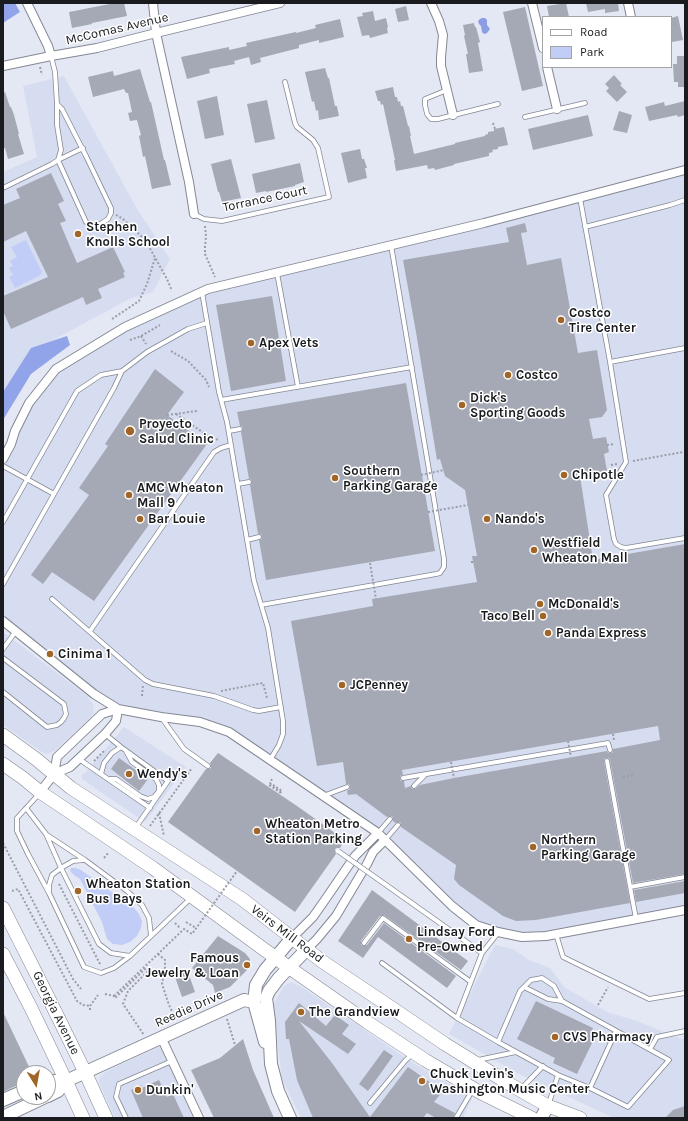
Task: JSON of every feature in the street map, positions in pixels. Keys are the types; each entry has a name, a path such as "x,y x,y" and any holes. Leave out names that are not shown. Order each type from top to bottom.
{"main road":[{"name":"Veirs Mill Road","path":"3,735 36,759 71,788 242,899 323,962 380,1000 520,1090 548,1106 580,1118"},
{"name":"Veirs Mill Road","path":"3,764 40,792 153,868 275,958 367,1022 481,1094 532,1118"},
{"name":"Georgia Avenue","path":"3,908 85,1072 106,1118"},
{"name":"Georgia Avenue","path":"3,954 31,1008 83,1118"}],"street":[{"path":"27,3 52,56"},
{"name":"Torrance Court","path":"153,3 156,33 189,182 194,214"},
{"name":"McComas Avenue","path":"3,66 97,48 280,3"},
{"path":"431,3 443,35 441,66 453,115"},
{"path":"532,3 542,44"},
{"path":"628,3 631,16"},
{"path":"547,68 557,109"},
{"path":"3,458 11,444 15,431 29,403 56,368 124,327 208,289 484,223 685,170"},
{"path":"3,620 94,694 118,709 200,722 229,732 378,833 452,906 476,925 498,932 522,937 546,936 685,910"},
{"path":"54,774 70,767 105,734 116,721 118,709"},
{"path":"40,792 54,774 57,757 102,714 118,709"},
{"path":"290,1118 278,1091 254,1002 256,985 265,970 275,958 313,917 355,856 378,833"},
{"path":"270,1058 269,1021 266,998 274,985 289,967 317,939 336,916 367,864 372,852 385,840"},
{"name":"Reedie Drive","path":"56,1081 66,1081 244,1000 254,1002"},
{"path":"161,1037 199,1118"},
{"name":"Reedie Drive","path":"56,1092 66,1081"},
{"path":"3,1100 16,1094"},
{"path":"3,1117 28,1105"},
{"path":"541,1118 548,1106"}],"lane":[{"path":"52,56 55,72 57,125 61,150 58,160 86,222 95,226 108,219 112,208 62,109 57,104"},
{"name":"Torrance Court","path":"194,214 204,219 222,221 329,197 318,148 312,140 297,127 285,82"},
{"path":"447,90 425,99 427,114 431,119 438,119 498,104"},
{"path":"525,117 585,103"},
{"path":"3,188 82,148"},
{"path":"580,198 610,362 626,462 606,495 614,539 616,544 626,548 685,538"},
{"path":"585,226 670,206 685,200"},
{"path":"261,605 436,574 440,573 444,567 444,559 392,245"},
{"path":"277,272 298,387"},
{"path":"202,292 221,400 229,431 254,581 268,628 281,707 283,734 270,761"},
{"path":"3,522 77,391 101,375 122,371 147,352 188,329 207,323"},
{"path":"610,362 685,348"},
{"path":"221,400 412,367"},
{"path":"3,584 114,388 122,371"},
{"path":"229,431 240,429"},
{"path":"90,631 214,452 231,445"},
{"path":"3,466 54,494"},
{"path":"238,484 249,482"},
{"path":"247,540 259,537"},
{"path":"52,599 138,675 153,684 214,696 253,710 281,707"},
{"path":"3,649 16,631"},
{"path":"3,658 64,704 66,714 57,725 47,727 3,692"},
{"path":"161,717 184,749 208,766"},
{"path":"105,734 168,781 134,830"},
{"path":"403,778 608,743 610,750"},
{"path":"101,774 104,763 112,753 123,748"},
{"path":"108,779 116,779 140,796 148,798 154,797 159,791 159,785 156,779 132,762 123,748"},
{"path":"79,758 150,808"},
{"path":"607,761 636,919"},
{"path":"414,786 425,775"},
{"path":"322,796 347,787"},
{"path":"40,792 17,818 17,831 49,893 84,967 101,972 114,968 130,956 192,897"},
{"path":"26,808 46,834 61,868 99,944 111,952 130,956"},
{"path":"378,833 390,819"},
{"path":"385,840 398,824"},
{"path":"46,834 85,860 142,905 150,918 151,936"},
{"path":"338,851 482,953"},
{"path":"49,893 49,885 52,875 73,861 85,860"},
{"path":"630,887 685,877"},
{"path":"364,943 383,918 471,982"},
{"path":"457,1018 482,953 498,932"},
{"path":"556,934 563,957 649,999 685,993"},
{"path":"382,963 457,1018 558,1075 590,1088 628,1107 669,1060 562,1001 548,999 522,989"},
{"path":"498,1042 522,989 531,980 542,978 554,986 562,1001"},
{"path":"590,1088 616,1031"},
{"path":"650,1049 656,1038 685,1031"},
{"path":"473,1061 516,1051"},
{"path":"370,1103 413,1052"},
{"path":"126,1118 116,1097 119,1084 172,1061"},
{"path":"520,1090 543,1066"},
{"path":"548,1106 558,1075"},
{"path":"456,1118 473,1089"}],"path":[{"path":"494,122 495,129"},
{"path":"111,213 123,219 142,237 155,257 172,291"},
{"path":"204,219 206,236 205,254 215,276"},
{"path":"112,319 139,301 147,284 155,257"},
{"path":"130,340 141,336 160,325"},
{"path":"141,336 146,344"},
{"path":"172,351 188,361 206,380 209,387"},
{"path":"167,415 197,411"},
{"path":"176,414 214,440 219,439"},
{"path":"607,445 615,444"},
{"path":"611,465 683,452"},
{"path":"421,475 444,470"},
{"path":"428,512 468,505"},
{"path":"370,563 376,599"},
{"path":"568,742 571,757"},
{"path":"91,765 105,749"},
{"path":"451,762 454,778"},
{"path":"148,829 192,768"},
{"path":"623,777 633,775"},
{"path":"272,779 270,783 282,791 281,792 269,785 281,794"},
{"path":"159,813 165,841"},
{"path":"3,843 72,979 81,989"},
{"path":"104,858 109,852"},
{"path":"114,996 184,929 192,934 237,870"},
{"path":"59,884 101,967"},
{"path":"12,891 18,889 78,1001 83,1005 90,1006"},
{"path":"172,921 180,928"},
{"path":"186,922 196,928"},
{"path":"158,954 165,960 162,984 169,1005 177,1020"},
{"path":"105,994 114,996 115,998 146,968 149,970 128,991 123,1004 144,1035"},
{"path":"598,1005 606,990"},
{"path":"90,1010 90,1006 98,995"},
{"path":"227,1020 235,1045"}],"shaded area":[{"path":"3,3 15,3 20,12 3,23"},
{"path":"482,18 487,20 487,25 490,29 484,34 478,21"},
{"name":"Stephen Knolls School","path":"64,76 137,209 170,259 153,292 129,299 35,350 3,402 3,172 37,157 23,86"},
{"path":"685,170 685,910 546,936 495,936 476,925 378,833 229,732 200,722 118,709 3,621 3,459 15,431 56,369 125,327 208,289"},
{"path":"67,336 70,345 31,374 3,420 3,392 31,348"},
{"path":"3,632 86,695 93,704 94,713 88,720 50,753 46,754 42,752 3,725"},
{"path":"124,727 186,767 145,822 81,778"},
{"path":"495,945 513,949 529,960 550,968 564,987 607,1012 637,1021 681,1039 685,1039 685,1118 614,1118 517,1073 449,1034"},
{"path":"291,982 302,987 410,1061 472,1098 463,1118 301,1118 282,1079 273,1005 284,986"},
{"path":"161,1046 194,1118 115,1118 99,1083 100,1077 107,1071"}],"green space":[{"path":"26,240 42,272 39,276 15,288 9,277 13,275 9,268 13,266 10,261 17,257 11,247"},
{"path":"71,868 81,870 134,908 142,921 141,928 137,936 130,942 122,945 113,944 107,939 102,922 80,879 70,871"}],"building":[{"path":"115,3 124,3 127,16 72,28 69,12"},
{"path":"566,3 569,16 549,16 547,6"},
{"path":"586,3 618,3 619,11 605,13 605,9 588,12"},
{"path":"406,6 409,20 398,22 395,9"},
{"path":"525,7 543,86 522,91 503,12"},
{"path":"373,11 375,21 386,18 388,33 370,38 369,35 362,36 357,17 363,16 362,13"},
{"path":"678,16 683,40 672,42 672,18"},
{"path":"340,19 344,37 319,43 319,40 299,45 299,48 260,58 261,62 251,65 249,57 234,61 235,64 209,69 210,73 187,79 181,57 229,47 229,50 247,46 246,43 316,28 315,25"},
{"path":"474,23 480,42 478,43 483,71 469,73 466,54 468,54 463,25"},
{"path":"677,56 685,56 685,87 678,87 678,82 674,82 673,64 677,64"},
{"path":"325,68 339,116 319,120 318,110 316,111 314,101 312,102 305,72"},
{"path":"140,69 151,102 171,185 152,189 145,156 143,157 139,136 141,135 137,120 130,121 128,113 132,112 128,93 126,93 124,89 93,97 88,77 113,71 114,76"},
{"path":"614,75 622,84 620,85 627,92 617,102 606,91 609,88 605,84"},
{"path":"393,87 395,97 397,97 398,102 400,101 401,106 403,106 409,126 414,154 485,136 488,132 494,131 494,129 504,127 508,145 492,150 493,152 489,153 489,156 435,170 434,168 428,169 427,165 396,171 383,104 381,105 380,101 378,101 375,91"},
{"path":"5,92 14,115 24,154 8,159 5,148 3,148 3,93"},
{"path":"217,96 224,135 205,139 197,101"},
{"path":"267,100 275,139 255,143 247,104"},
{"path":"685,101 685,115 678,117 677,115 649,121 645,107 664,102 665,106"},
{"path":"619,111 632,115 627,133 613,130"},
{"path":"588,115 593,136 533,150 528,129"},
{"path":"360,149 362,159 364,159 367,168 365,168 367,178 348,183 341,153"},
{"path":"231,159 241,198 222,202 211,164"},
{"path":"300,163 304,182 295,186 256,193 252,174"},
{"name":"Stephen Knolls School","path":"51,173 64,201 58,204 66,221 60,223 77,263 113,247 125,272 123,273 125,277 98,289 102,298 86,305 83,297 11,329 3,311 3,296 48,277 26,231 3,242 3,205 20,198 16,189"},
{"name":"Westfield Wheaton Mall","path":"525,223 527,232 521,233 527,265 561,258 578,353 597,350 607,410 602,417 589,419 593,439 606,437 609,452 604,454 607,471 580,476 593,560 685,544 685,874 633,883 610,760 609,758 606,758 604,759 604,762 630,903 536,920 516,921 503,916 459,885 454,879 456,865 401,827 400,822 395,823 392,816 387,817 356,794 348,795 347,791 350,789 350,786 349,784 346,784 343,762 317,766 291,621 373,606 372,599 477,582 472,556 477,556 465,490 445,476 440,459 437,460 403,260 509,242 506,228","holes":["658,726 660,740 613,749 613,752 611,753 608,753 607,751 454,778 420,785 415,789 412,789 411,786 405,788 404,781 401,781 400,779 400,776 403,775 402,770"]},
{"name":"Apex Vets","path":"272,296 286,381 231,391 216,305"},
{"path":"155,369 184,392 167,415 207,444 94,601 52,572 43,584 31,575 89,495 79,488 108,446 105,444"},
{"name":"Southern Parking Garage","path":"406,383 435,551 266,580 259,540 262,539 262,537 261,534 258,534 250,485 252,482 251,479 249,479 241,432 243,429 242,426 240,426 237,412"},
{"name":"Wheaton Metro Station Parking","path":"218,753 345,840 340,848 335,849 336,854 295,912 168,822 206,769 211,768 210,763"},
{"name":"Wendy's","path":"119,758 148,779 139,791 111,769"},
{"path":"685,881 685,893 636,902 634,890"},
{"name":"Lindsay Ford Pre-Owned","path":"372,890 468,961 461,970 384,915 380,916 361,941 361,945 367,945 384,923 456,976 447,988 378,937 363,958 338,941"},
{"path":"218,936 245,953 250,959 250,967 230,987 215,993 213,985 192,968"},
{"path":"187,969 195,992 182,997 174,974"},
{"name":"CVS Pharmacy","path":"536,1001 593,1028 590,1035 594,1039 577,1074 553,1063 555,1058 517,1039"},
{"path":"299,1003 326,1026 335,1015 349,1025 342,1034 356,1044 348,1054 299,1021 332,1063 370,1117 408,1067 443,1091 434,1102 455,1113 453,1118 436,1118 427,1113 423,1118 313,1118 297,1080 289,1039 286,1039 285,1022"},
{"path":"3,1012 28,1065 16,1065 16,1086 3,1092"},
{"path":"243,1039 253,1070 274,1118 214,1118 191,1070 220,1058"},
{"path":"384,1050 393,1056 368,1091 359,1084"},
{"path":"159,1080 167,1097 173,1094 184,1118 143,1118 131,1090 141,1085 142,1088"},
{"path":"685,1106 685,1118 665,1118 673,1110"}],"place":[{"name":"Stephen Knolls School","path":"78,234"},
{"name":"Costco Tire Center","path":"561,320"},
{"name":"Apex Vets","path":"251,343"},
{"name":"Costco","path":"508,375"},
{"name":"Dick's Sporting Goods","path":"462,405"},
{"name":"Proyecto Salud Clinic","path":"130,431"},
{"name":"Chipotle","path":"564,475"},
{"name":"Southern Parking Garage","path":"335,478"},
{"name":"AMC Wheaton Mall 9","path":"129,495"},
{"name":"Bar Louie","path":"140,519"},
{"name":"Nando's","path":"487,519"},
{"name":"Westfield Wheaton Mall","path":"534,550"},
{"name":"McDonald's","path":"540,604"},
{"name":"Taco Bell","path":"543,616"},
{"name":"Panda Express","path":"548,633"},
{"name":"Cinima 1","path":"50,654"},
{"name":"JCPenney","path":"342,685"},
{"name":"Wendy's","path":"129,774"},
{"name":"Wheaton Metro Station Parking","path":"257,831"},
{"name":"Northern Parking Garage","path":"533,847"},
{"name":"Wheaton Station Bus Bays","path":"78,891"},
{"name":"Lindsay Ford Pre-Owned","path":"409,939"},
{"name":"Famous Jewelry & Loan","path":"247,965"},
{"name":"The Grandview","path":"301,1012"},
{"name":"CVS Pharmacy","path":"555,1037"},
{"name":"Chuck Levin's Washington Music Center","path":"422,1081"},
{"name":"Dunkin'","path":"138,1090"}]}
